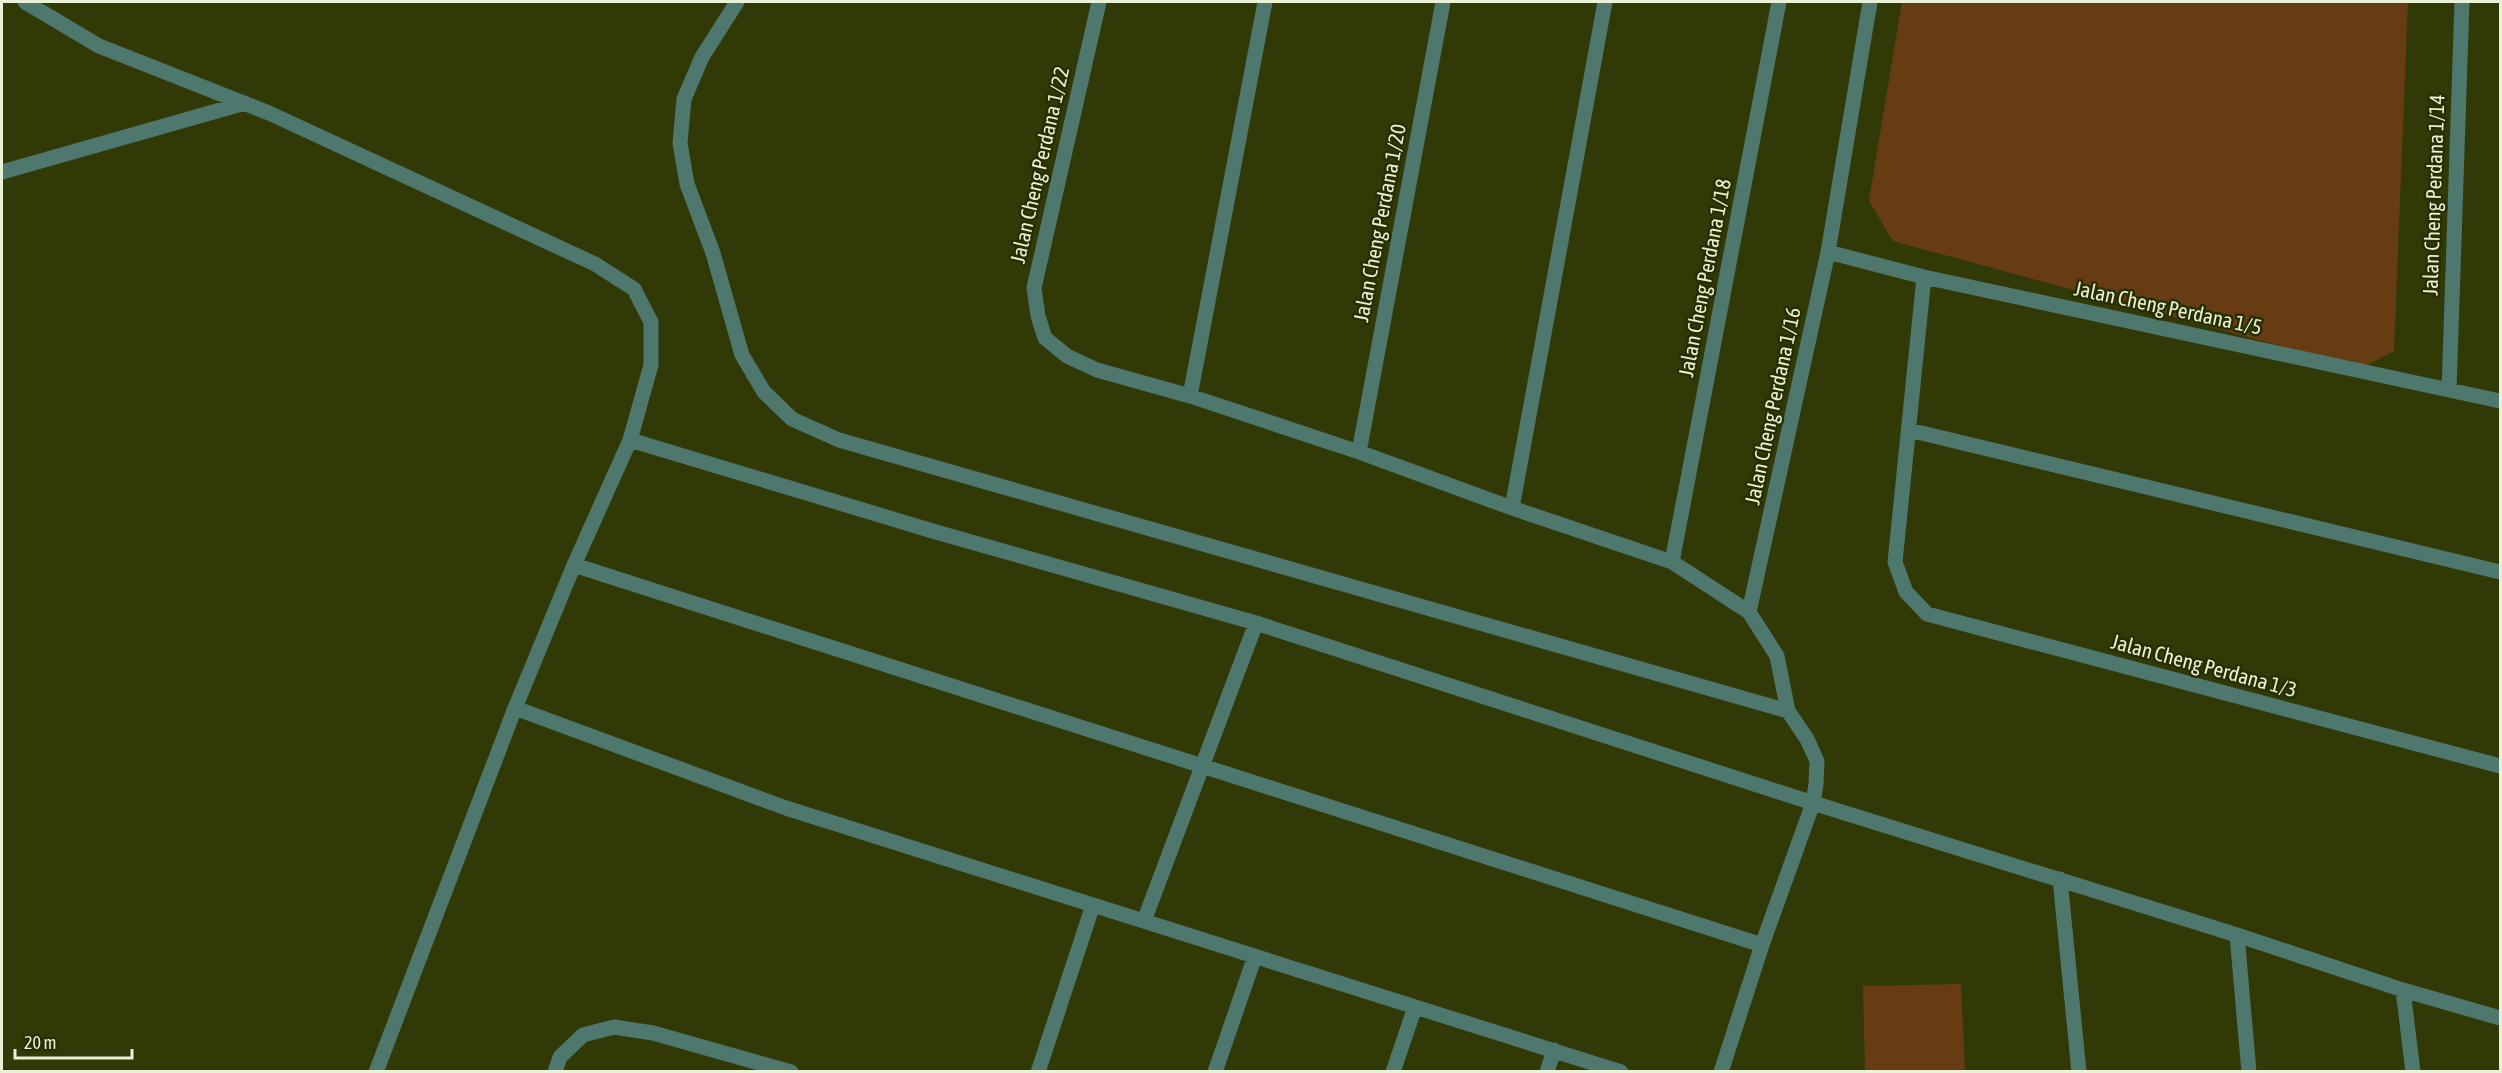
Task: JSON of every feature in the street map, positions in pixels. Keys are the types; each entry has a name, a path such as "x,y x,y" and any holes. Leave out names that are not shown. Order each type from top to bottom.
{"street":[{"path":"25,2 99,46 245,103 595,264 634,289 651,322 651,365 630,440 515,708 376,1071"},
{"path":"736,2 702,57 684,99 680,143 687,184 713,253 742,355 764,392 792,419 839,440 1788,711"},
{"name":"Jalan Cheng Perdana 1/22","path":"1099,2 1034,288 1038,316 1045,338 1067,356 1097,370 1191,396"},
{"path":"1265,2 1191,396 1359,452 1512,508 1672,562 1749,612 1777,656 1788,711 1807,739 1817,761 1816,784 1813,803 1762,945 1721,1071"},
{"name":"Jalan Cheng Perdana 1/20","path":"1359,452 1443,2"},
{"path":"1512,508 1605,2"},
{"name":"Jalan Cheng Perdana 1/18","path":"1672,562 1779,2"},
{"name":"Jalan Cheng Perdana 1/16","path":"1749,612 1828,252 1870,2"},
{"name":"Jalan Cheng Perdana 1/14","path":"2449,390 2462,2"},
{"path":"2,172 245,103"},
{"name":"Jalan Cheng Perdana 1/5","path":"1828,252 1924,277 2500,401"},
{"path":"1924,277 1909,430 2500,572"},
{"name":"Jalan Cheng Perdana 1/3","path":"1909,430 1895,562 1906,592 1927,614 2500,766"},
{"path":"630,440 936,532 1256,623 1813,803 2238,935 2403,990 2500,1018"},
{"path":"574,566 1762,945"},
{"path":"1143,921 1256,623"},
{"path":"515,708 786,807 1093,906 1622,1071"},
{"path":"2060,879 2079,1071"},
{"path":"1038,1071 1093,906"},
{"path":"2238,935 2249,1071"},
{"path":"1215,1071 1255,956"},
{"path":"2403,990 2413,1071"},
{"path":"1393,1071 1415,1007"},
{"path":"555,1071 560,1057 583,1035 614,1028 653,1033 791,1071"},
{"path":"1547,1071 1554,1050"}],"shaded area":[{"path":"1902,2 2408,2 2394,351 2362,368 1893,241 1869,201"},
{"path":"1961,984 1965,1071 1865,1071 1863,986"}]}
